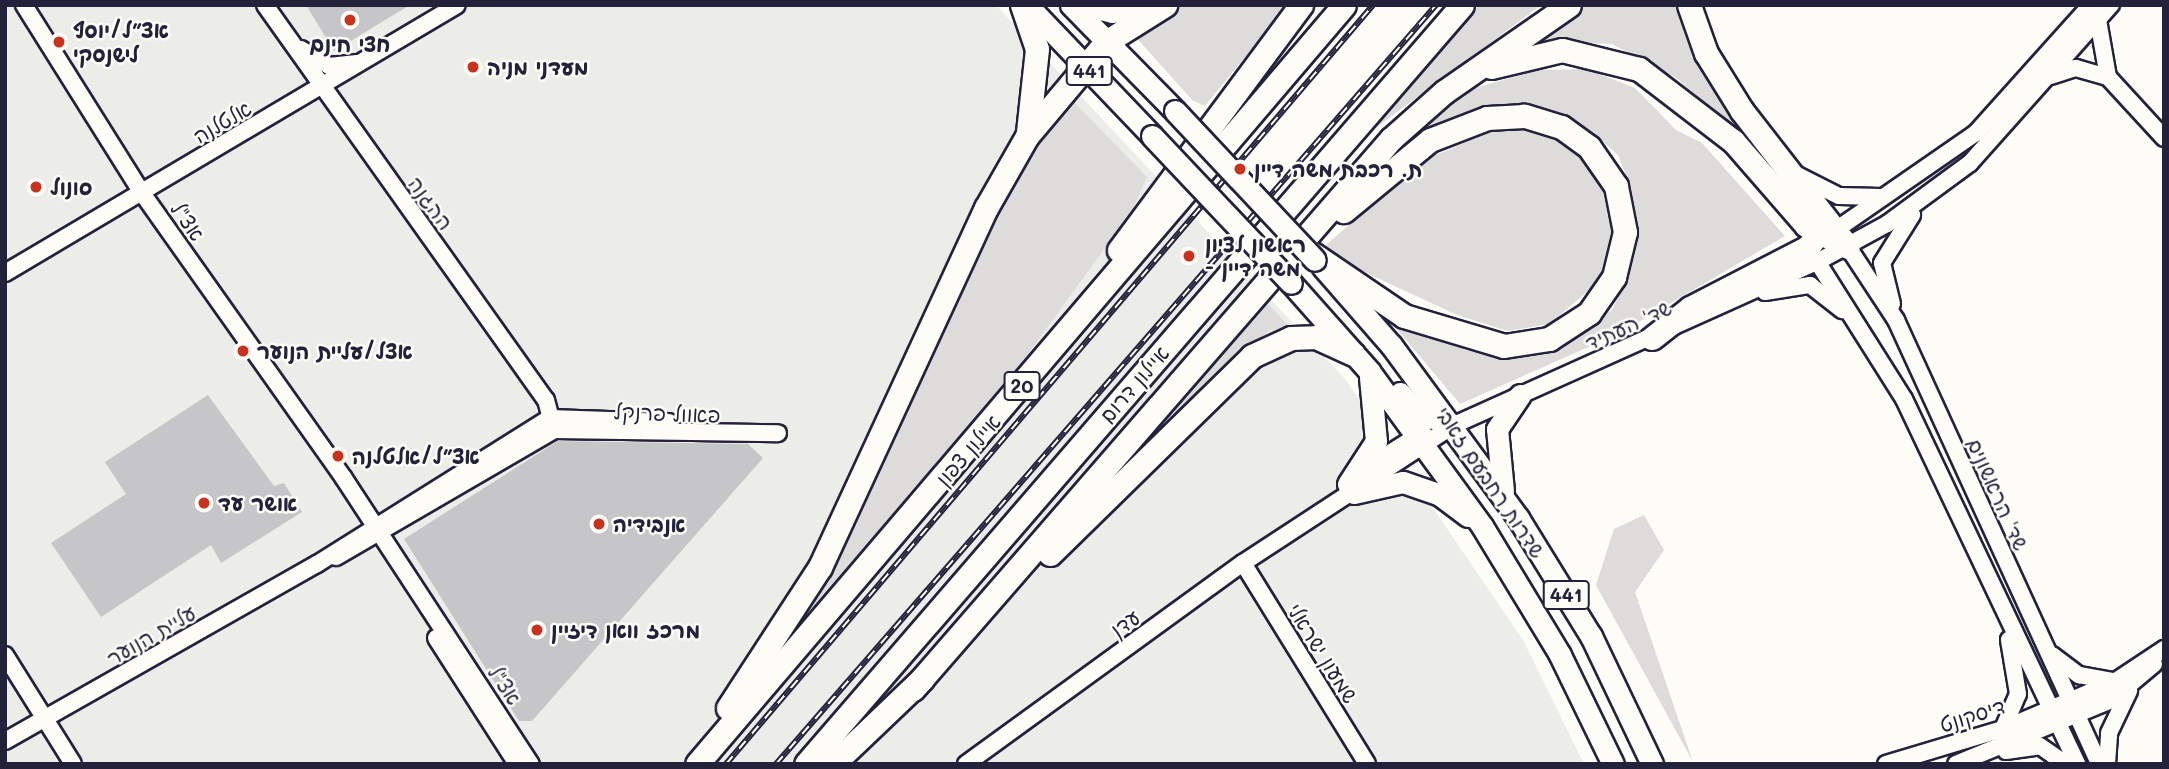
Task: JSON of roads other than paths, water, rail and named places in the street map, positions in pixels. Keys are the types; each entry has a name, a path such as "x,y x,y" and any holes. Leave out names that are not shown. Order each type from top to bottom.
{"highway":[{"path":"1025,5 1038,57 1027,136"},
{"path":"1087,5 1112,11 1137,5"},
{"path":"686,764 820,567 986,208 1027,136 1083,66 1106,42 1164,5"},
{"path":"1012,398 1300,5"},
{"name":"איילון צפון","path":"697,764 1012,398 1344,5"},
{"name":"איילון דרום","path":"806,764 1462,5"},
{"path":"913,689 1250,305 1391,139 1460,80 1569,5"},
{"path":"1689,5 1706,53 1775,158 1822,239"},
{"path":"1460,80 1533,53 1581,52 1639,69 1673,92 1822,239 1848,247"},
{"path":"1250,305 1401,158 1447,131 1487,118 1524,116 1576,135 1610,173 1624,217 1620,263 1597,304 1563,333 1521,344 1486,344 1422,325 1313,256"},
{"path":"1652,338 1689,308 1822,239"},
{"path":"834,764 1252,356 1291,338 1316,337 1353,354"}],"main road":[{"name":"441","path":"1025,5 1292,283 1342,321 1416,412 1454,425"},
{"name":"441","path":"1072,5 1313,256"},
{"name":"שדרות רחבעם זאבי","path":"1313,256 1454,425 1504,497 1591,636 1652,764"},
{"name":"שדרות רחבעם זאבי","path":"1292,283 1369,371 1482,526 1560,655 1613,764"},
{"path":"1351,488 1376,441 1369,371"},
{"path":"1504,497 1497,429 1520,395"},
{"path":"1351,488 1403,482 1440,495 1482,526"}],"street":[{"name":"אצ\"ל","path":"24,5 142,193 326,456 517,764"},
{"name":"ההגנה","path":"265,5 546,400 552,424"},
{"name":"אלטלנה","path":"5,273 323,88 457,5"},
{"name":"שד' העתיד","path":"1454,425 1742,297 1976,132 2095,12 2111,5"},
{"path":"2095,12 2108,77 2164,138"},
{"name":"שד' העתיד","path":"1822,239 1848,247 1927,197 1970,163 2048,77 2095,12"},
{"path":"290,41 329,66 366,61"},
{"path":"2048,77 2076,68 2108,77"},
{"path":"1775,158 1806,182 1839,196 1887,196"},
{"path":"1896,320 1882,264 1898,231 1927,197"},
{"path":"1822,239 1879,351 2006,624 2077,764"},
{"name":"שד' הראשונים","path":"1848,247 1896,320 2099,764"},
{"path":"1742,297 1810,285 1879,351"},
{"name":"פאוול פרנקל","path":"552,424 778,433"},
{"name":"עליית הנוער","path":"5,741 47,720 373,532 552,424"},
{"name":"עדן","path":"975,761 1351,488 1421,439 1454,425"},
{"name":"אצ\"ל","path":"373,532 531,764"},
{"name":"שמעון ישראלי","path":"1243,564 1367,764"},
{"path":"2003,729 2018,694 2006,624"},
{"path":"2046,650 2079,675 2123,685"},
{"path":"2107,764 2109,733 2123,685 2164,650"},
{"path":"5,655 73,764"},
{"name":"דיסקונט","path":"1886,764 2054,715 2123,685"},
{"path":"1990,753 2054,715"},
{"path":"1990,753 2040,746 2066,764"},
{"name":"דיסקונט","path":"1956,764 1990,753"}],"railway":[{"path":"726,764 1373,5"},
{"path":"776,764 1436,5"}],"place":[{"name":"חצי חינם","path":"350,20"},
{"name":"אצ״ל/יוסף לישנסקי","path":"59,42"},
{"name":"מעדני מניה","path":"473,67"},
{"name":"ת. רכבת משה דיין","path":"1240,169"},
{"name":"סונול","path":"36,187"},
{"name":"ראשון לציון - משה דיין","path":"1189,256"},
{"name":"אצל/עליית הנוער","path":"243,351"},
{"name":"אצ״ל/אלטלנה","path":"338,456"},
{"name":"אושר עד","path":"204,503"},
{"name":"אנבידיה","path":"599,524"},
{"name":"מרכז וואן דיזיין","path":"537,630"}]}
